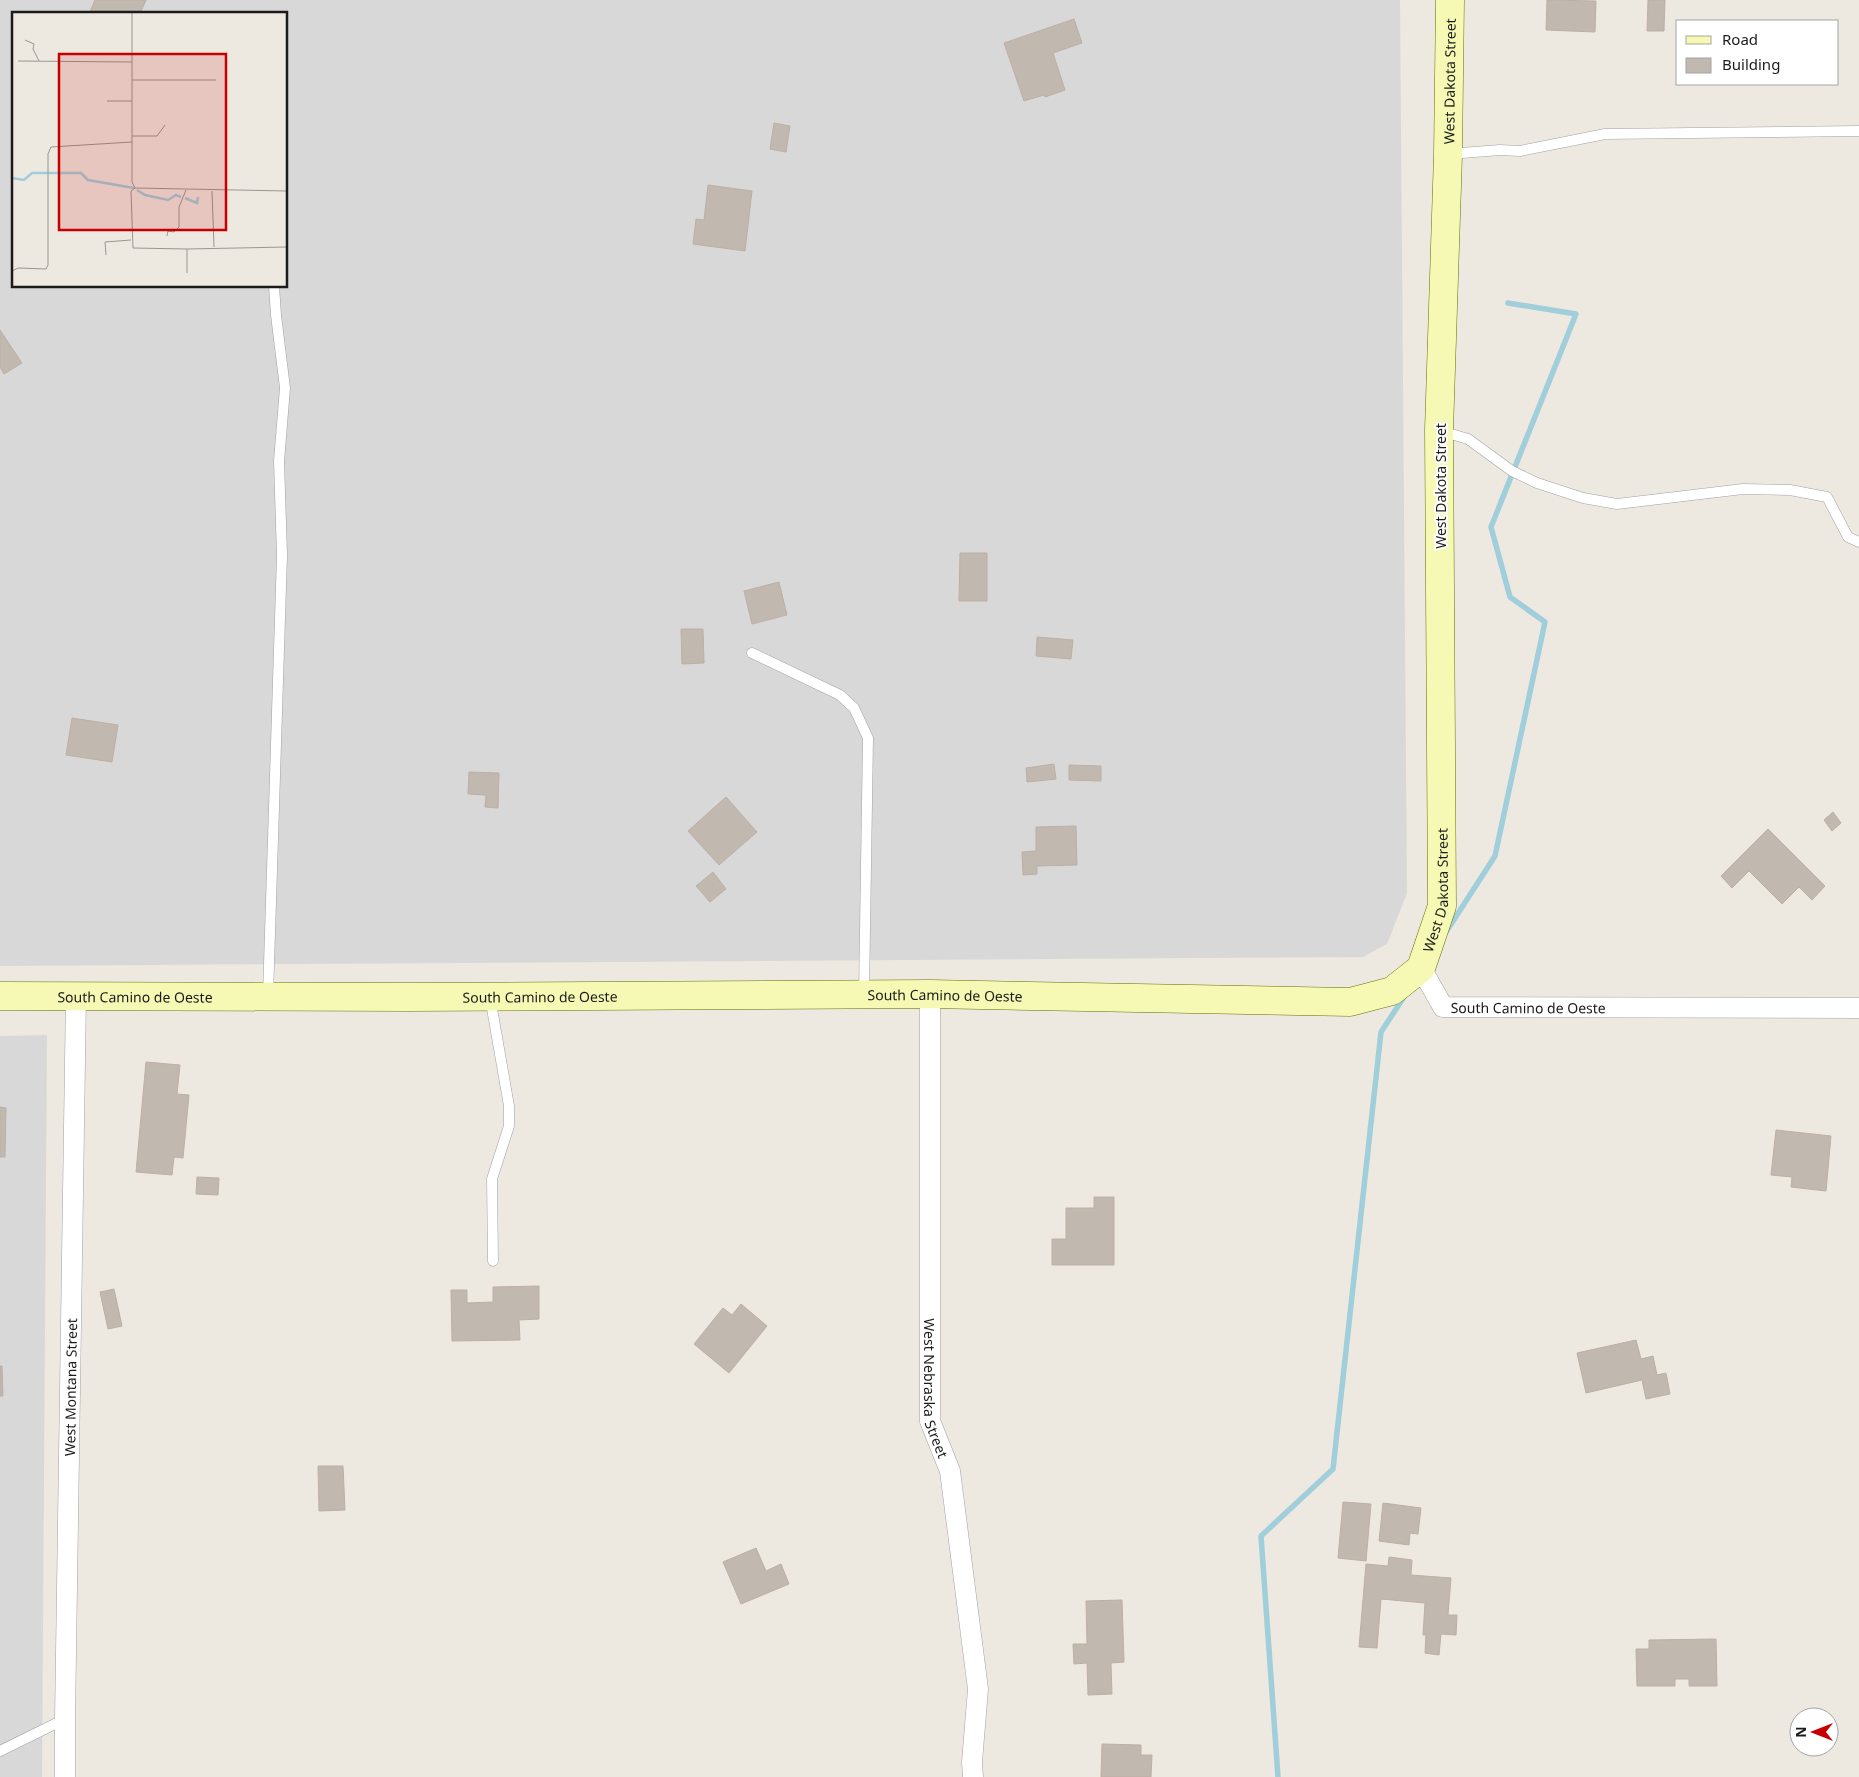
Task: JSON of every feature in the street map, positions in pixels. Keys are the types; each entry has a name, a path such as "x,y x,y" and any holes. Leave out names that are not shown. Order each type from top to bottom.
{"street":[{"name":"West Dakota Street","path":"1421,968 1442,906 1439,430 1448,154 1450,0"},
{"name":"South Camino de Oeste","path":"0,996 268,997 930,994 1350,1002 1392,991 1421,968 1443,1007 1859,1008"},
{"name":"West Nebraska Street","path":"930,994 930,1421 950,1471 978,1690 972,1762 973,1777"},
{"name":"West Montana Street","path":"66,1777 64,1719 76,996"}],"lane":[{"path":"1448,154 1500,150 1520,151 1605,134 1859,131"},
{"path":"268,997 282,555 279,461 285,388 274,288"},
{"path":"1439,430 1468,439 1512,471 1537,483 1583,498 1617,504 1743,489 1790,490 1827,497 1848,537 1859,542"},
{"path":"752,653 840,695 854,708 868,738 864,994"},
{"path":"490,996 509,1106 509,1126 492,1179 493,1261"},
{"path":"0,1752 64,1719"}],"shaded area":[{"path":"0,0 1400,0 1407,893 1387,944 1363,957 0,966"},
{"path":"47,1035 42,1777 0,1777 0,1036"}],"building":[{"path":"95,0 146,0 141,12 90,12"},
{"path":"1547,0 1596,1 1595,32 1546,30"},
{"path":"1648,0 1665,0 1664,31 1647,31"},
{"path":"1074,19 1082,43 1053,53 1065,90 1045,97 1044,95 1024,101 1004,43"},
{"path":"774,123 790,126 786,152 770,149"},
{"path":"708,185 752,191 745,251 693,244 696,219 704,220"},
{"path":"0,330 22,363 4,374 0,367"},
{"path":"960,553 987,553 987,601 959,601"},
{"path":"779,582 787,615 752,624 744,591"},
{"path":"681,629 703,629 704,663 682,664"},
{"path":"1037,637 1073,640 1071,659 1036,656"},
{"path":"72,718 118,725 112,762 66,755"},
{"path":"1054,764 1056,779 1027,782 1026,768"},
{"path":"1069,765 1101,766 1101,781 1069,780"},
{"path":"469,772 499,773 498,808 485,807 486,795 468,794"},
{"path":"726,797 757,832 719,865 688,831"},
{"path":"1833,812 1841,823 1832,831 1824,820"},
{"path":"1076,826 1077,865 1037,866 1037,874 1023,875 1022,852 1036,851 1036,827"},
{"path":"1768,829 1825,886 1812,900 1799,887 1782,904 1749,871 1732,888 1721,876"},
{"path":"713,872 726,889 710,902 696,886"},
{"path":"146,1062 180,1065 177,1094 189,1095 183,1158 174,1157 172,1175 136,1172"},
{"path":"0,1107 6,1108 5,1157 0,1157"},
{"path":"1776,1130 1831,1136 1826,1191 1791,1187 1792,1177 1771,1175"},
{"path":"197,1177 219,1178 218,1195 196,1194"},
{"path":"1094,1197 1114,1197 1114,1265 1052,1265 1052,1239 1066,1239 1066,1208 1094,1208"},
{"path":"539,1286 539,1319 519,1320 520,1340 452,1341 451,1290 467,1290 467,1303 493,1302 493,1287"},
{"path":"114,1289 122,1326 108,1329 100,1292"},
{"path":"741,1304 767,1326 729,1373 694,1344 723,1308 732,1315"},
{"path":"1636,1340 1641,1359 1653,1356 1657,1375 1666,1373 1670,1394 1646,1399 1642,1380 1586,1393 1577,1353"},
{"path":"0,1366 2,1366 3,1396 0,1396"},
{"path":"318,1466 343,1466 345,1510 319,1511"},
{"path":"1343,1502 1371,1504 1366,1561 1338,1558"},
{"path":"1383,1503 1421,1508 1418,1534 1410,1533 1409,1545 1379,1541"},
{"path":"756,1548 766,1571 781,1564 789,1584 741,1604 723,1562"},
{"path":"1389,1557 1412,1560 1411,1575 1451,1578 1448,1615 1457,1615 1456,1635 1441,1634 1439,1655 1425,1653 1426,1635 1423,1635 1425,1603 1381,1599 1377,1648 1359,1647 1366,1564 1388,1566"},
{"path":"1122,1600 1124,1662 1111,1663 1112,1694 1088,1695 1087,1663 1074,1664 1073,1644 1087,1644 1086,1601"},
{"path":"1716,1639 1717,1686 1689,1686 1689,1679 1675,1679 1675,1686 1637,1686 1636,1649 1649,1649 1649,1640"},
{"path":"1102,1744 1141,1745 1141,1755 1152,1755 1151,1777 1101,1777"}],"waterway":[{"path":"1446,932 1495,856 1545,622 1510,597 1491,527 1576,314 1508,303"},
{"path":"1278,1777 1261,1536 1333,1469 1381,1032 1404,997"}]}
